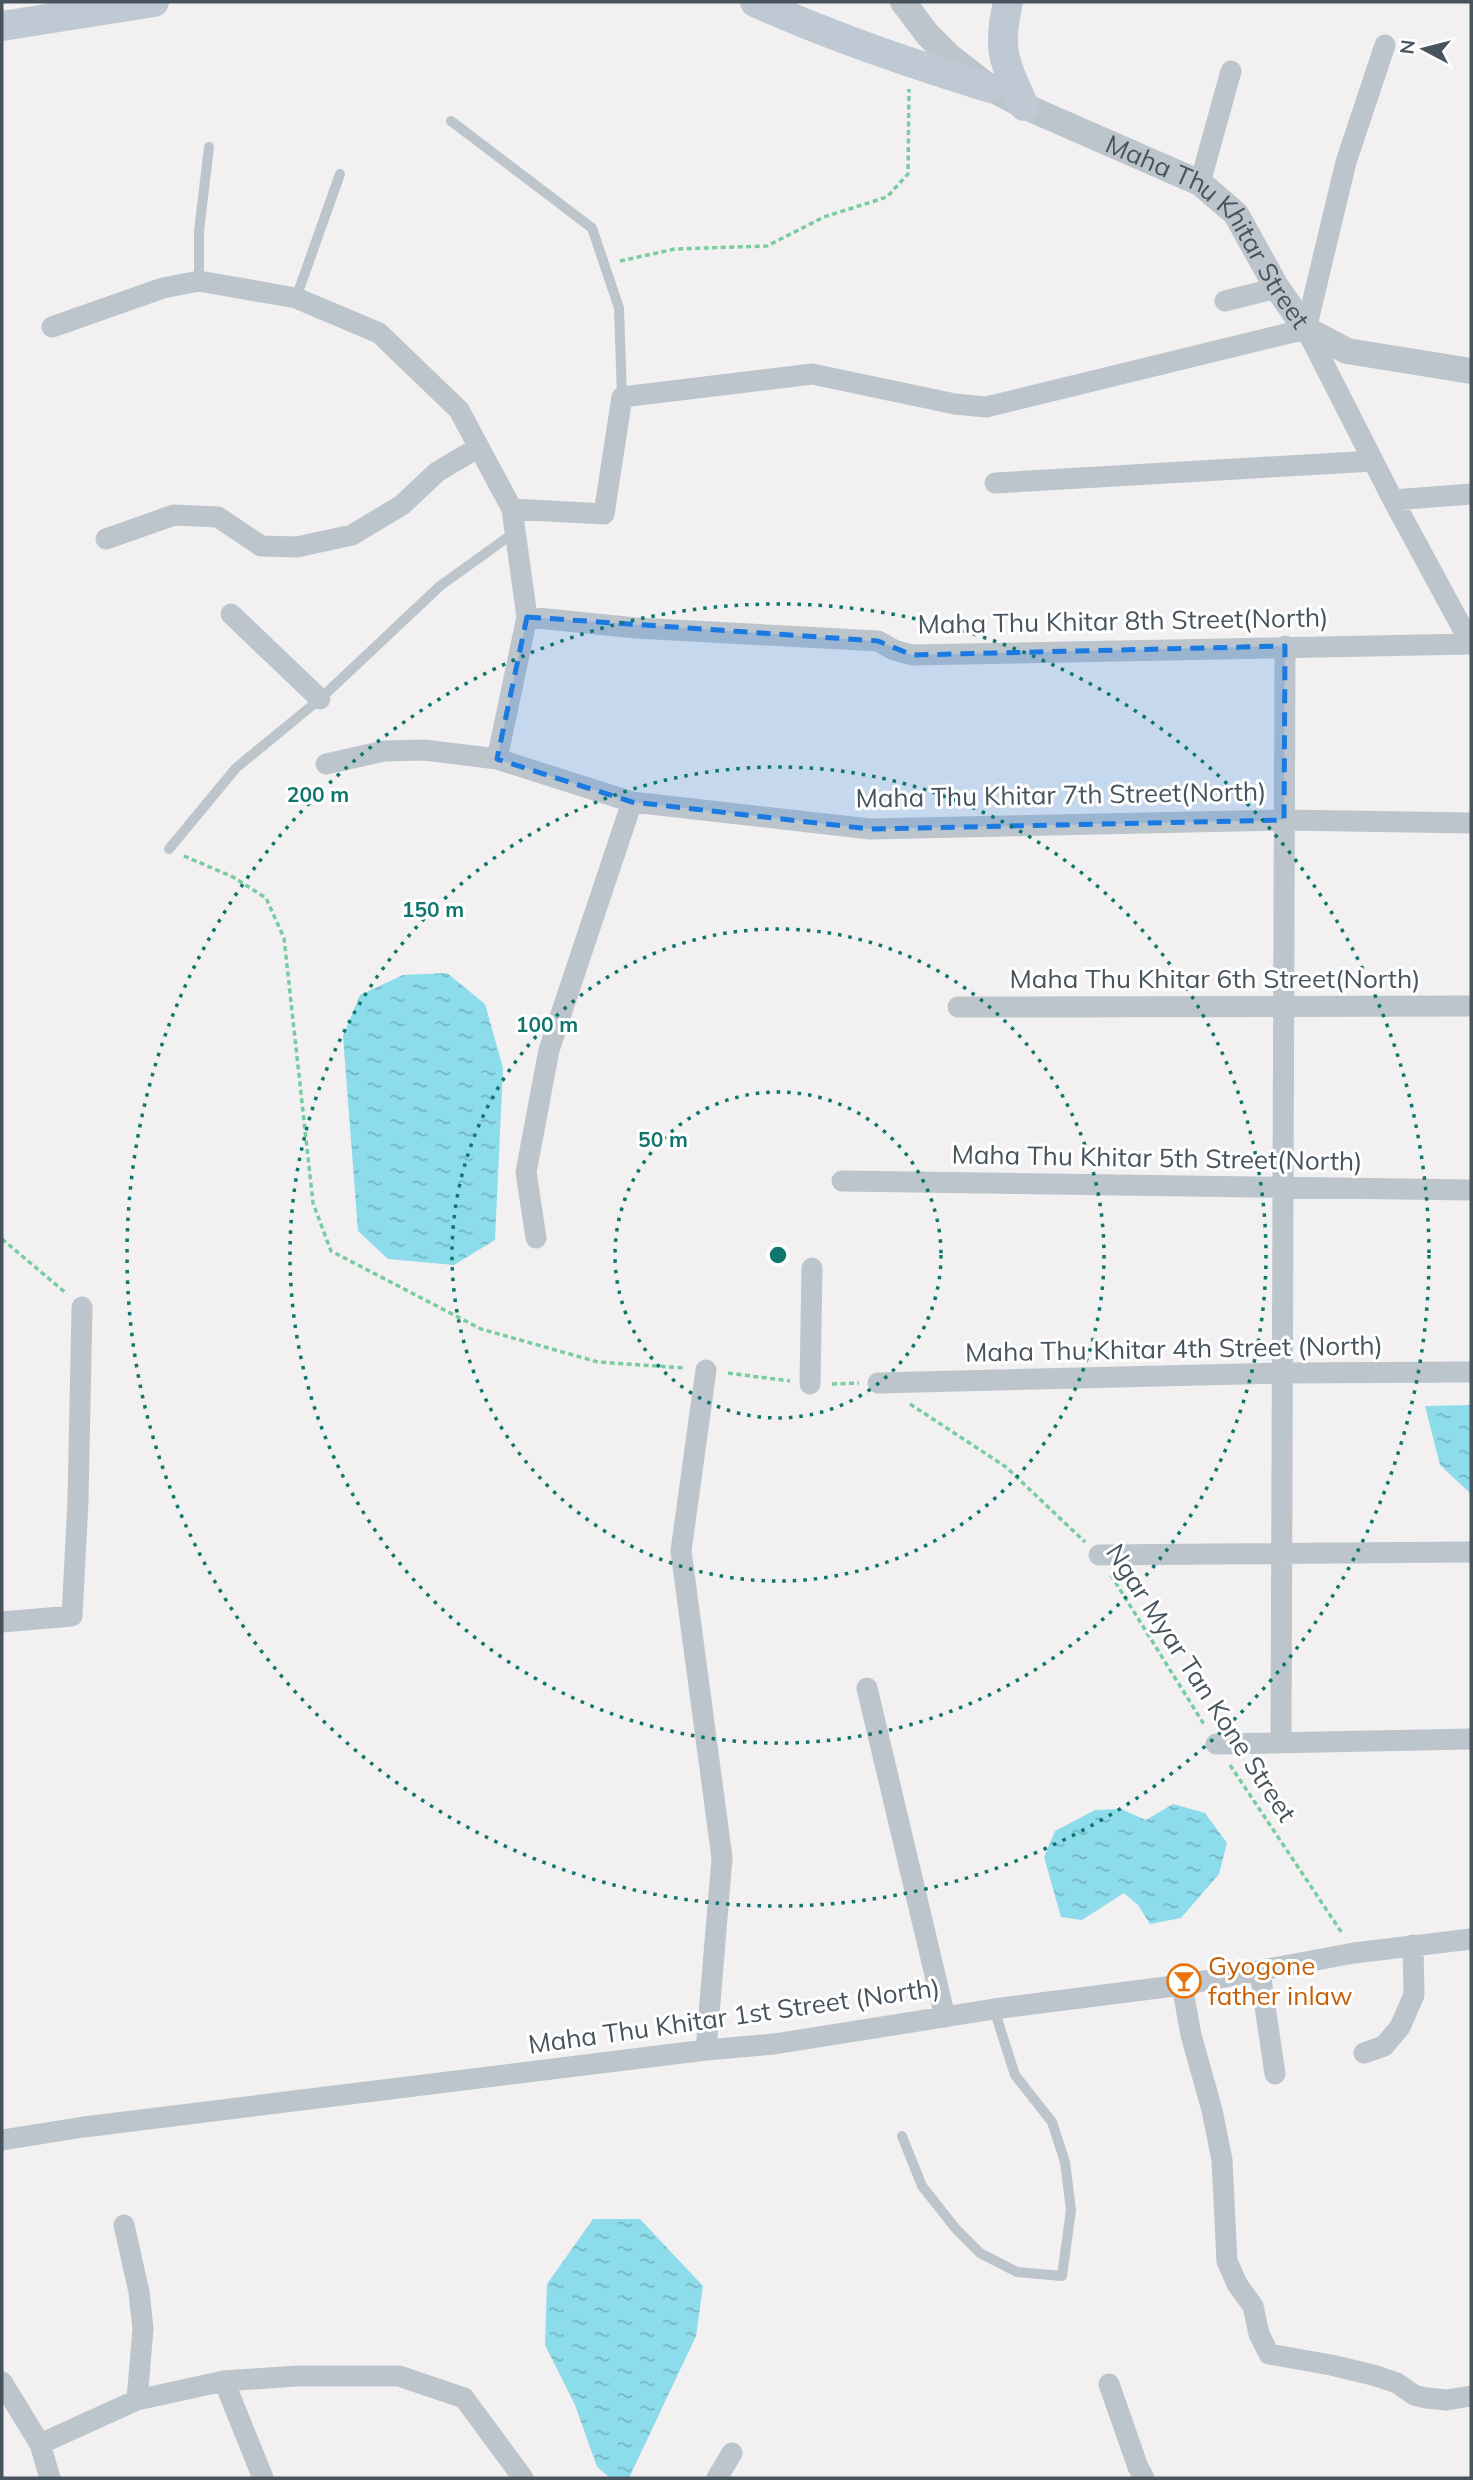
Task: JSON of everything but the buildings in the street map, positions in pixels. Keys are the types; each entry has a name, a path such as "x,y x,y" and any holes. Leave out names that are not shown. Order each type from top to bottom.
{"main road":[{"path":"2,26 154,2"},
{"path":"755,2 814,29 990,88"},
{"path":"1008,2 1001,48 1006,68 1024,106"}],"street":[{"name":"Maha Thu Khitar Street","path":"903,2 928,35 948,55 990,88 1024,106 1200,183 1236,214 1277,288 1306,329 1347,351 1471,371"},
{"path":"1385,45 1346,162 1306,329 1393,500 1471,644"},
{"path":"1200,183 1231,71"},
{"path":"52,327 163,288 199,281 296,298 379,333 459,410 512,509 527,617 497,759"},
{"path":"1225,301 1277,288"},
{"path":"512,509 604,514 622,397 812,374 955,404 986,407 1306,329"},
{"path":"106,539 174,515 218,517 261,546 298,547 352,535 402,505 437,472 479,447"},
{"path":"995,483 1373,461"},
{"path":"1393,500 1471,494"},
{"path":"231,614 320,699"},
{"name":"Maha Thu Khitar 8th Street(North)","path":"527,617 636,628 878,641 894,650 912,655 1471,644"},
{"path":"1281,1743 1285,646"},
{"name":"Maha Thu Khitar 7th Street(North)","path":"326,764 384,751 424,750 497,759 632,802 870,829 1284,820 1471,823"},
{"path":"536,1238 526,1172 549,1051 632,802"},
{"name":"Maha Thu Khitar 6th Street(North)","path":"958,1007 1471,1006"},
{"name":"Maha Thu Khitar 5th Street(North)","path":"842,1181 1471,1190"},
{"path":"810,1384 811,1268"},
{"path":"2,1622 72,1616 78,1502 82,1307"},
{"path":"706,1370 681,1551 722,1858 706,2050"},
{"name":"Maha Thu Khitar 4th Street (North)","path":"878,1383 1282,1373 1471,1372"},
{"path":"1099,1555 1471,1552"},
{"path":"867,1688 945,2017"},
{"path":"1216,1744 1471,1739"},
{"name":"Maha Thu Khitar 1st Street (North)","path":"2,2140 83,2127 706,2050 774,2044 994,2009 1259,1972 1354,1952 1471,1939"},
{"path":"1364,2053 1384,2046 1400,2027 1414,1996 1413,1945"},
{"path":"1259,1972 1275,2074"},
{"path":"1182,1984 1191,2035 1212,2110 1222,2160 1227,2261 1237,2284 1253,2306 1259,2334 1269,2354 1373,2375 1397,2383 1415,2395 1426,2398 1447,2400 1471,2396"},
{"path":"124,2225 139,2292 143,2329 137,2400"},
{"path":"40,2444 137,2400 224,2381 297,2376 399,2376 464,2398 523,2478"},
{"path":"224,2381 263,2478"},
{"path":"2,2382 40,2444 50,2478"},
{"path":"1109,2384 1144,2478"},
{"path":"718,2478 732,2453"}],"lane":[{"path":"451,121 592,228 620,308 622,397"},
{"path":"199,281 199,231 209,147"},
{"path":"296,298 340,174"},
{"path":"169,849 236,768 320,699 440,586 515,532"},
{"path":"902,2136 922,2186 956,2229 980,2253 1017,2272 1062,2276 1070,2210 1065,2162 1052,2122 1015,2076 994,2009"}],"path":[{"path":"605,265 675,249 768,246 824,217 887,197 908,174 909,63"},
{"path":"169,849 233,877 266,898 284,938 313,1203 331,1251 481,1329 598,1362 706,1370 810,1384 878,1383"},
{"path":"2,1239 82,1307"},
{"name":"Ngar Myar Tan Kone Street","path":"878,1383 1006,1467 1099,1555 1216,1744 1354,1952"}],"highlighted area":[{"path":"527,617 878,641 912,655 1285,646 1284,820 870,829 632,802 497,759"}],"water":[{"path":"447,973 485,1004 503,1068 495,1240 454,1265 388,1259 358,1231 343,1036 360,995 403,975"},
{"path":"1471,1405 1471,1494 1440,1465 1425,1406"},
{"path":"1173,1804 1205,1813 1227,1843 1219,1874 1181,1918 1150,1924 1138,1905 1124,1893 1082,1920 1061,1917 1044,1857 1055,1831 1095,1810 1121,1809 1146,1820"},
{"path":"593,2219 640,2219 703,2286 696,2336 629,2478 610,2478 597,2467 575,2405 545,2345 547,2284"}],"place":[{"name":"Gyogone father inlaw","path":"1184,1981"}]}
